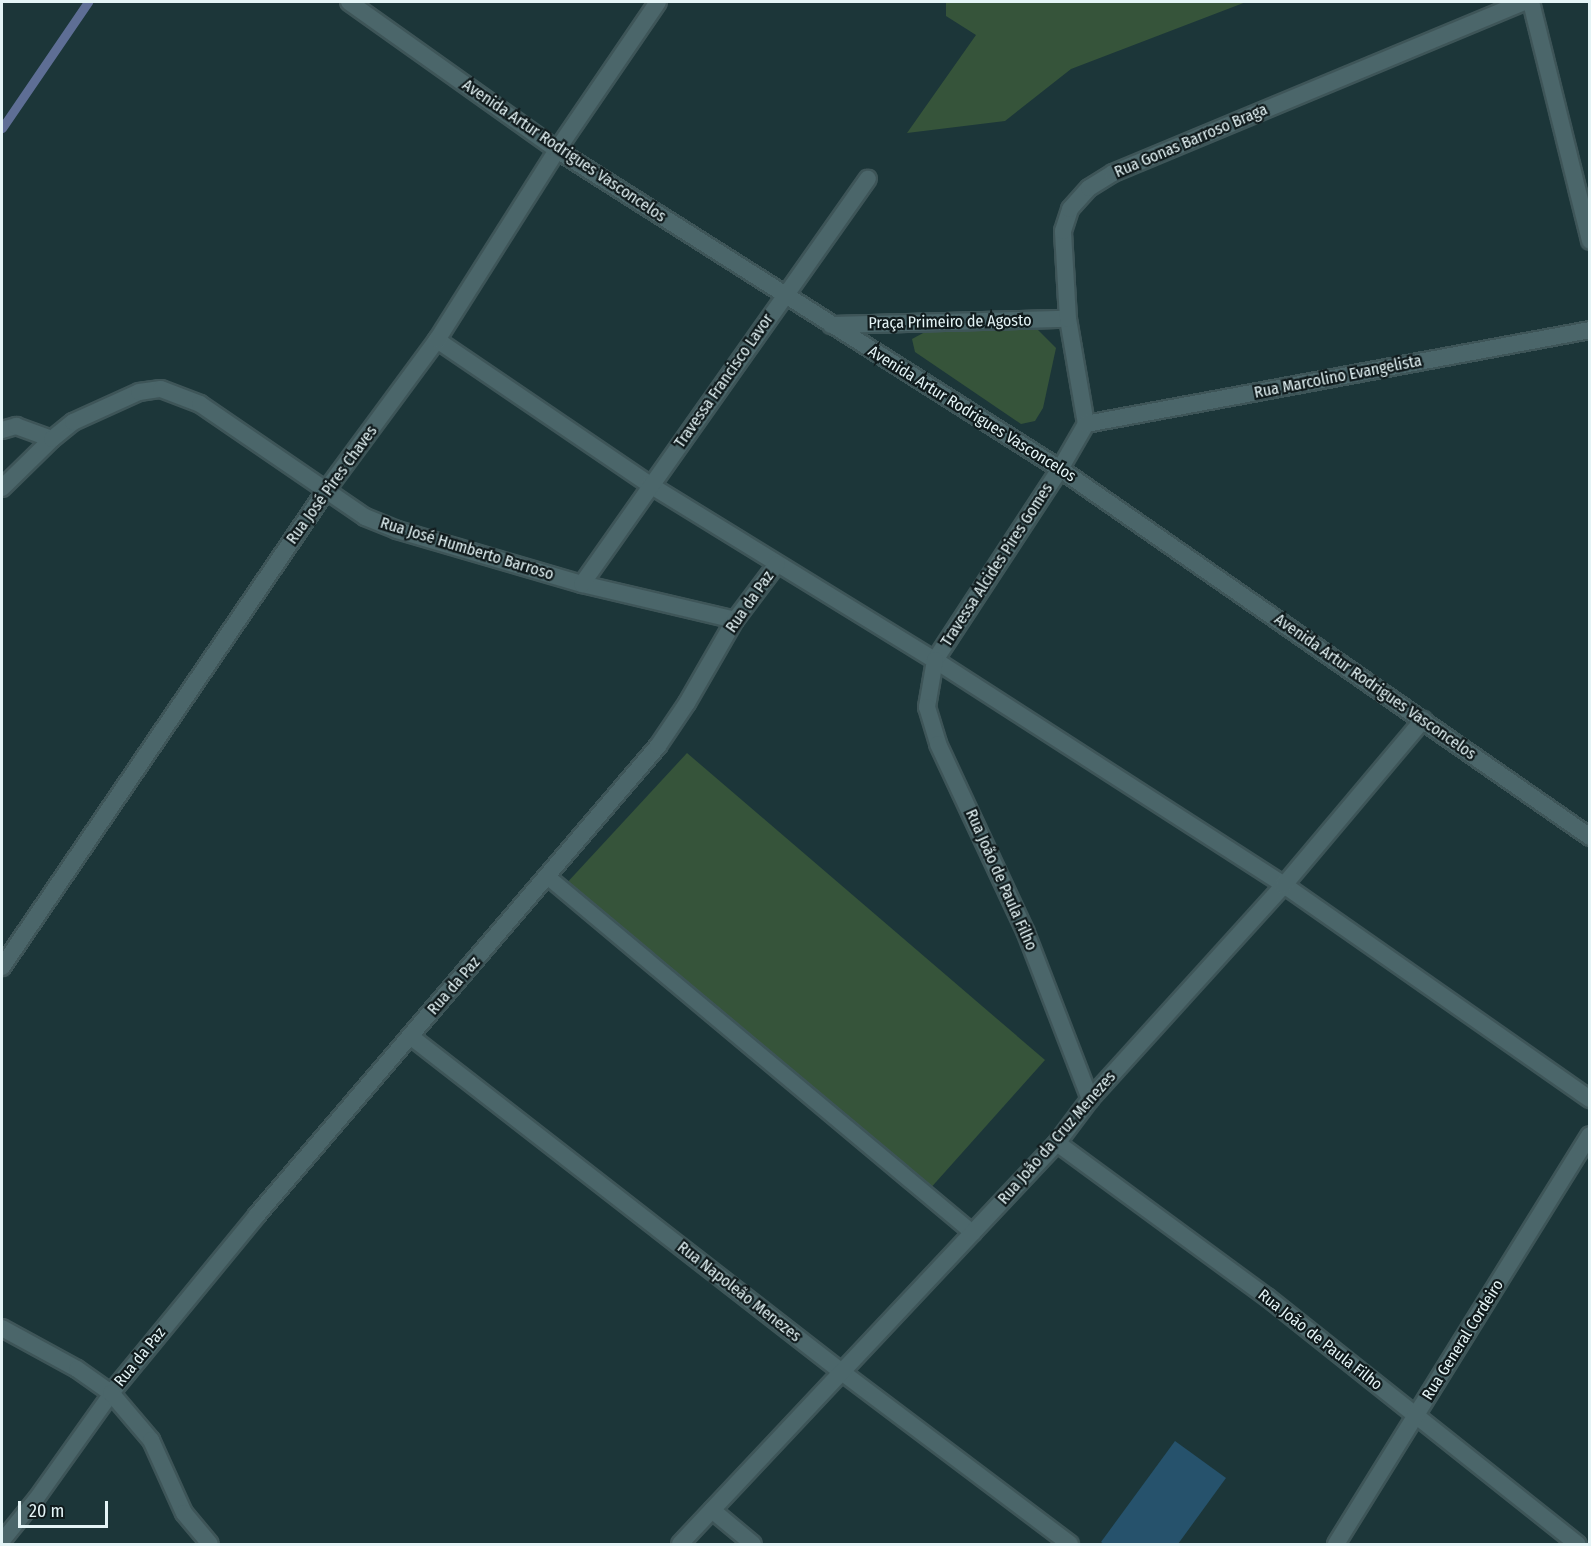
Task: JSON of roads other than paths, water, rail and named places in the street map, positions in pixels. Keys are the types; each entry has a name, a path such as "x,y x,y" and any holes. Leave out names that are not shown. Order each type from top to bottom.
{"street":[{"name":"Avenida Artur Rodrigues Vasconcelos","path":"349,2 557,150 1060,469 1590,837"},
{"name":"Rua José Pires Chaves","path":"2,967 327,489 437,340 557,150 658,2"},
{"name":"Rua Gonas Barroso Braga","path":"1086,424 1068,319 1063,231 1070,209 1089,188 1113,173 1523,2"},
{"path":"1531,2 1590,241"},
{"name":"Travessa Francisco Lavor","path":"582,584 868,179"},
{"name":"Praça Primeiro de Agosto","path":"831,325 1068,319"},
{"name":"Rua Marcolino Evangelista","path":"1086,424 1590,330"},
{"path":"437,340 650,485 935,660 1284,885 1590,1099"},
{"name":"Rua José Humberto Barroso","path":"52,439 73,422 139,392 161,389 200,404 365,517 397,530 582,584 735,620"},
{"name":"Travessa Alcides Pires Gomes","path":"935,660 1060,469 1086,424"},
{"path":"2,430 16,426 52,439 2,485"},
{"name":"Rua da Paz","path":"111,1393 257,1215 658,746 687,703 735,620 777,564"},
{"name":"Rua João de Paula Filho","path":"935,660 927,707 931,726 1026,933 1090,1099"},
{"name":"Rua João da Cruz Menezes","path":"680,1545 1057,1143 1090,1099 1284,885 1423,720"},
{"name":"Rua Napoleão Menezes","path":"410,1036 843,1373 1070,1545"},
{"name":"Rua General Cordeiro","path":"1336,1545 1590,1135"},
{"name":"Rua João de Paula Filho","path":"1057,1143 1267,1297 1578,1545"},
{"path":"2,1328 77,1369 111,1393 151,1440 184,1513 210,1545"},
{"path":"712,1510 753,1545"}],"lane":[{"path":"548,877 973,1233"},
{"path":"2,1540 36,1498 111,1393"}],"waterway":[{"path":"2,128 88,2"}]}
